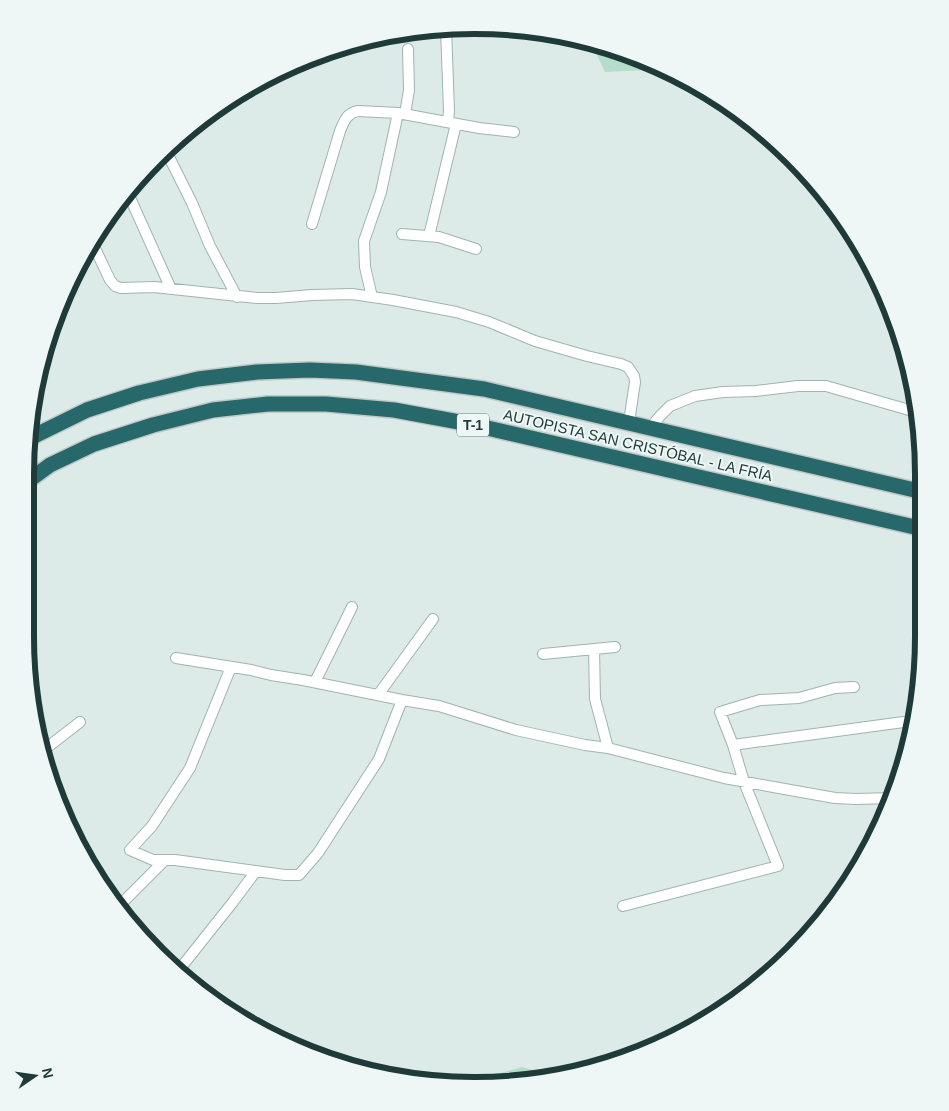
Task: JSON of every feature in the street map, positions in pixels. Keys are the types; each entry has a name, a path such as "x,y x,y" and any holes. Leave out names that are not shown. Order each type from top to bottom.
{"highway":[{"name":"AUTOPISTA SAN CRISTÓBAL - LA FRÍA","path":"36,435 87,410 139,393 198,379 257,372 310,370 356,372 484,389 915,490"},
{"name":"AUTOPISTA SAN CRISTÓBAL - LA FRÍA","path":"34,477 50,465 94,444 153,425 213,410 268,404 326,404 394,410 470,424 915,526"}],"street":[{"path":"429,236 452,123 449,111 446,35"},
{"path":"372,297 365,267 364,241 381,192 409,90 408,49"},
{"path":"312,224 340,131 346,117 352,112 402,113 514,132"},
{"path":"169,157 192,203 210,246 237,297"},
{"path":"130,199 171,289"},
{"path":"402,234 446,239 476,249"},
{"path":"96,250 110,280 115,286 121,288 154,287 237,297 276,298 352,294 372,297 456,312 489,322 535,342 621,364 628,367 634,376 635,382 629,422"},
{"path":"651,427 670,406 695,396 798,386 826,386 910,410"},
{"path":"315,682 352,607"},
{"path":"378,695 432,619"},
{"path":"543,654 616,647"},
{"path":"594,649 595,699 608,748"},
{"path":"176,658 251,670 439,706 516,730 608,748 744,782 835,798 885,798"},
{"path":"231,667 190,768 152,826 130,850 153,860 175,860 285,875 299,874 318,853 379,759 402,700"},
{"path":"623,906 778,866 744,782 733,745 720,712 760,700 799,698 835,688 854,687"},
{"path":"48,747 80,722"},
{"path":"733,745 907,722"},
{"path":"123,902 166,860"},
{"path":"182,966 256,871"}],"green space":[{"path":"595,51 649,70 605,72"},
{"path":"522,1067 540,1072 503,1076 488,1077"}]}
